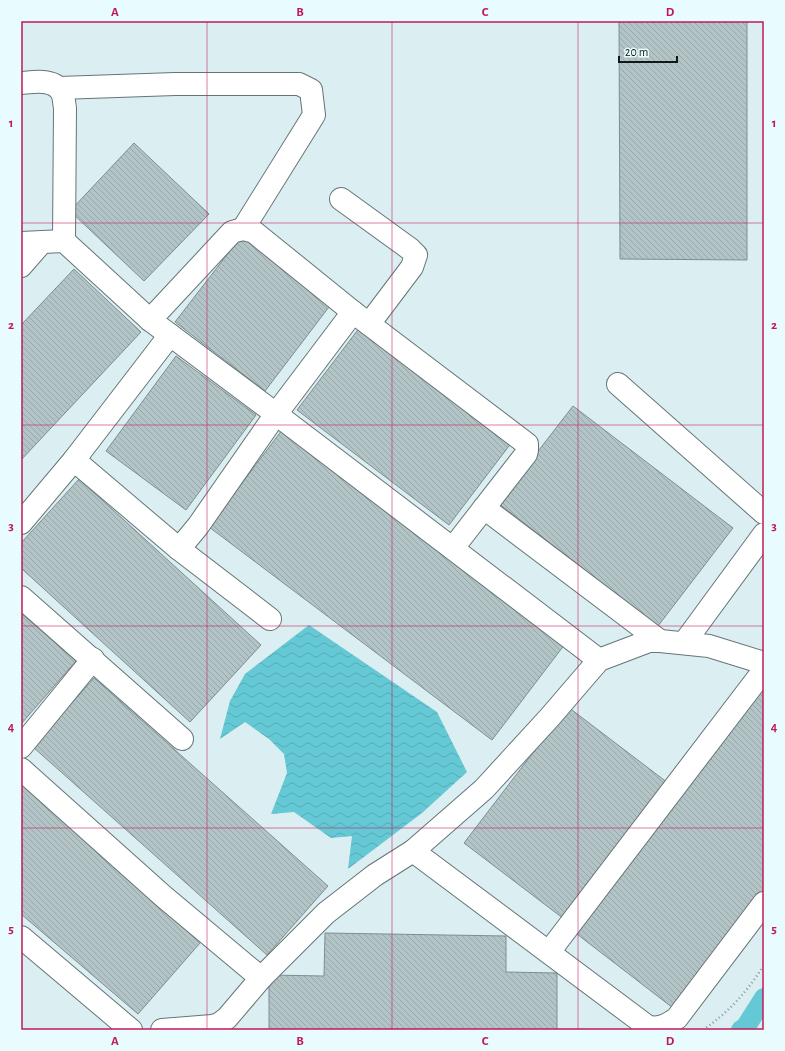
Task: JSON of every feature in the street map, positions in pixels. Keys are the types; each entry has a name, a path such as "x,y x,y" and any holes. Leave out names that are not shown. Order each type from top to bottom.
{"lane":[{"path":"21,82 48,82 59,88 63,94 64,241"},
{"path":"59,88 175,84 300,84 310,90 314,115 243,229"},
{"path":"179,549 198,526 276,414 361,318 412,267 416,256 410,249 341,199"},
{"path":"150,320 232,232 243,229 254,232 361,318 527,444 528,450 526,454 453,548"},
{"path":"21,266 32,242 64,241 150,320 599,660"},
{"path":"21,523 74,460 170,335"},
{"path":"618,384 764,513"},
{"path":"74,460 179,549 270,619"},
{"path":"484,508 660,641"},
{"path":"684,643 764,534"},
{"path":"21,597 182,739"},
{"path":"162,1030 212,1026 219,1024 227,1018 261,978 326,913 375,875 413,851 484,789 550,717 599,660 649,641 660,641 709,646 764,663"},
{"path":"21,747 93,659"},
{"path":"549,952 764,670"},
{"path":"21,768 164,896 261,978"},
{"path":"413,851 647,1026 653,1028 672,1022 677,1018 764,902"},
{"path":"21,937 131,1030"}],"path":[{"path":"703,1030 736,1003 764,965"}],"water":[{"path":"309,625 437,712 467,772 422,813 348,869 352,836 331,838 294,812 271,814 287,773 284,754 269,739 245,722 220,739 230,701 245,674"}],"building":[{"path":"619,21 747,21 747,260 620,259"},
{"path":"134,143 209,214 144,281 70,211"},
{"path":"243,234 332,303 265,391 175,322"},
{"path":"74,269 141,332 21,460 21,325"},
{"path":"360,327 512,442 449,525 297,410"},
{"path":"176,356 256,415 186,510 106,451"},
{"path":"573,406 733,528 658,626 498,503"},
{"path":"282,430 565,644 492,740 209,527"},
{"path":"79,479 261,645 190,722 21,568 21,543"},
{"path":"21,613 76,661 21,724"},
{"path":"94,678 328,886 267,955 33,747"},
{"path":"764,683 764,889 673,1008 573,931"},
{"path":"568,707 668,783 564,919 464,843"},
{"path":"21,775 207,935 138,1014 21,914"},
{"path":"325,933 506,936 506,972 557,973 557,1030 269,1030 269,975 324,976"}],"waterway":[{"path":"741,1030 745,1028 764,998"}]}
